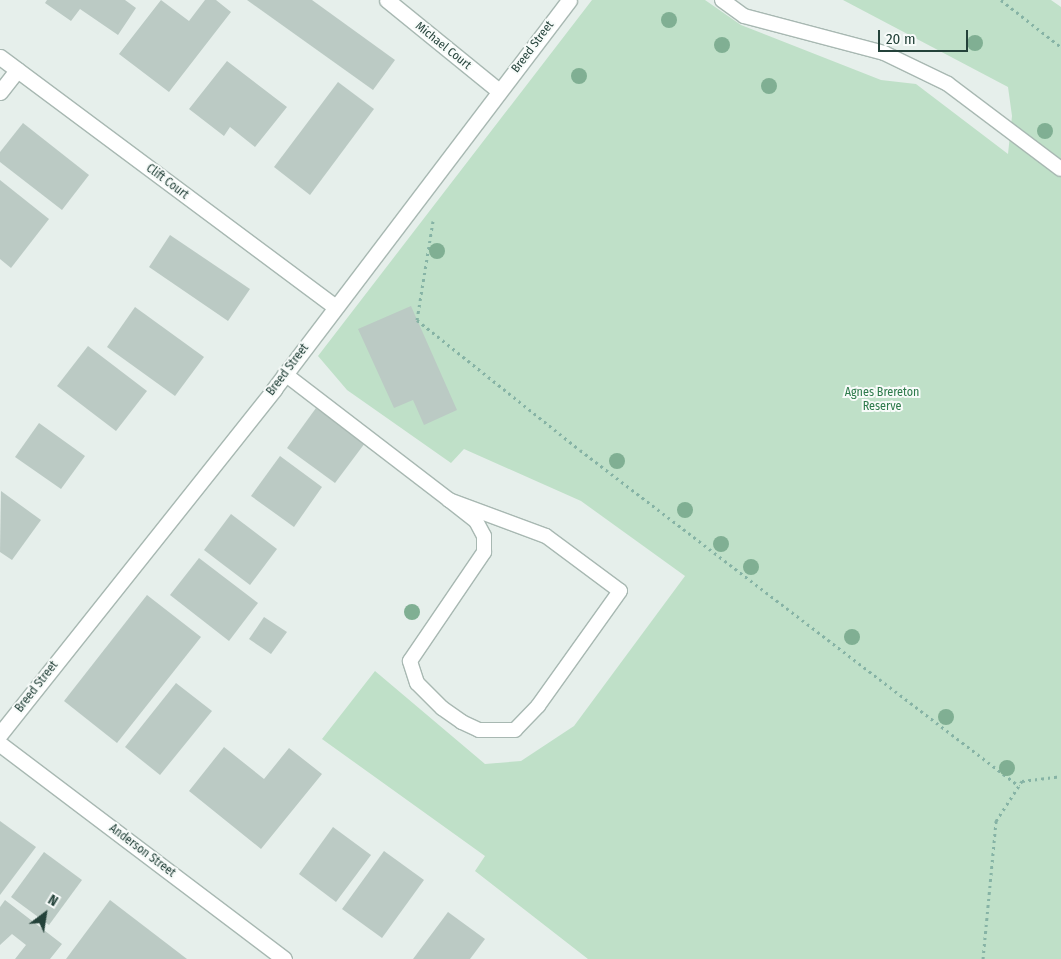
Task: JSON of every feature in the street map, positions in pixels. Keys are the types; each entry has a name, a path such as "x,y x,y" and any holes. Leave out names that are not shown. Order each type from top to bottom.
{"street":[{"name":"Michael Court","path":"387,0 499,92"},
{"name":"Breed Street","path":"0,734 285,374 569,0"},
{"name":"Clift Court","path":"0,57 335,307"},
{"path":"0,92 17,70"},
{"name":"Anderson Street","path":"0,744 284,959"}],"lane":[{"path":"722,0 744,16 884,53 948,84 1061,169"},
{"path":"285,374 476,521 484,536 484,552 410,661 417,683 442,708 462,722 479,730 515,730 538,706 620,591 546,536 449,500"}],"path":[{"path":"1001,0 1061,47"},
{"path":"433,221 417,320 580,450 1019,786"},
{"path":"983,959 996,821 1022,781 1061,776"}],"green space":[{"name":"Agnes Brereton Reserve","path":"592,0 705,0 741,25 881,80 916,84 1008,154 1012,116 1008,87 843,0 1051,0 1061,7 1061,959 588,959 475,871 485,856 322,739 375,671 485,764 521,761 574,726 685,576 581,501 464,449 451,463 347,390 318,356"}],"building":[{"path":"47,0 125,0 136,8 118,35 80,9 71,21 45,3"},
{"path":"161,0 189,21 205,0 216,0 231,12 169,92 119,54"},
{"path":"247,0 312,0 395,60 373,90"},
{"path":"227,61 287,107 255,147 230,127 224,136 189,109"},
{"path":"338,82 374,109 310,195 274,167"},
{"path":"23,123 89,175 62,210 0,162 0,152"},
{"path":"0,180 49,219 11,268 0,259"},
{"path":"170,235 250,289 228,321 149,267"},
{"path":"411,306 457,410 424,425 413,400 394,408 358,329"},
{"path":"135,307 204,357 175,396 107,347"},
{"path":"88,346 147,391 116,431 57,386"},
{"path":"316,408 365,443 335,483 287,448"},
{"path":"39,423 85,456 61,489 15,457"},
{"path":"280,456 322,487 294,527 251,496"},
{"path":"1,491 41,520 12,560 0,552"},
{"path":"231,514 277,549 250,585 204,550"},
{"path":"199,558 258,603 229,641 170,595"},
{"path":"147,595 201,637 117,743 64,701"},
{"path":"264,617 287,632 271,654 249,639"},
{"path":"176,683 212,711 160,775 125,747"},
{"path":"224,747 264,779 289,748 322,774 261,849 189,791"},
{"path":"0,821 36,847 0,895"},
{"path":"333,827 371,855 336,902 299,874"},
{"path":"384,851 424,880 382,938 342,909"},
{"path":"44,852 82,880 49,925 11,897"},
{"path":"5,900 62,944 50,959 15,959 26,945 12,934 0,945 0,907"},
{"path":"110,900 187,959 66,959"},
{"path":"448,912 485,939 470,959 413,959"}]}
